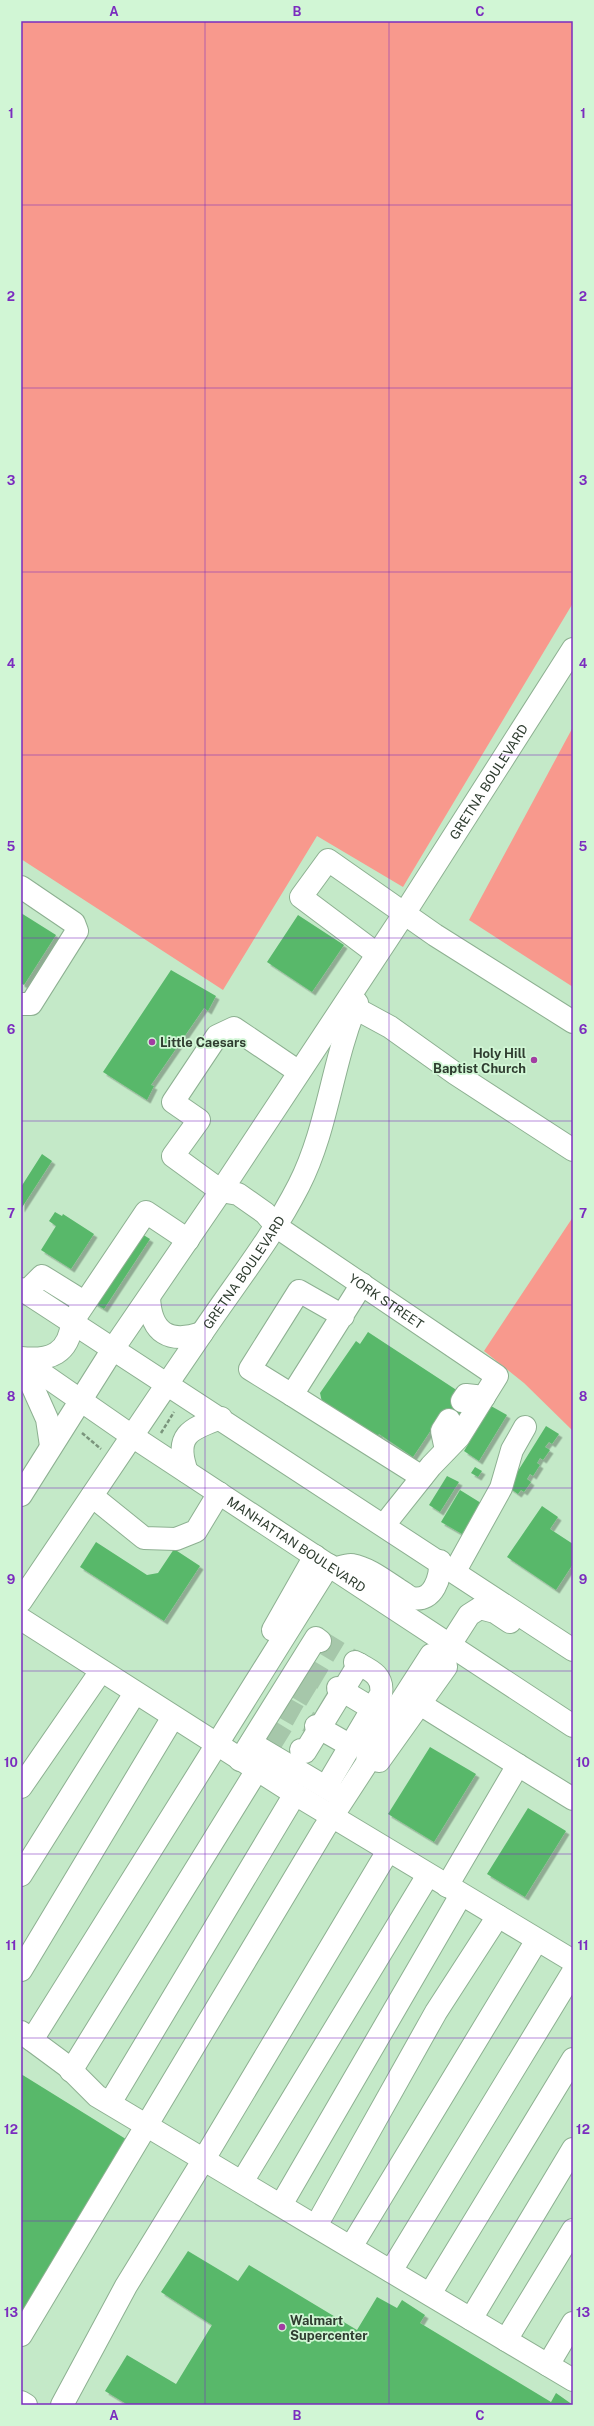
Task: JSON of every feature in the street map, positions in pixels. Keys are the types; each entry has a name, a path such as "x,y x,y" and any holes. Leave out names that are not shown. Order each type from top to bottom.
{"street":[{"name":"GRETNA BOULEVARD","path":"21,1495 113,1349 221,1191 404,914 573,649"},
{"path":"377,954 300,897 328,860 404,914 573,1022"},
{"path":"21,887 74,923 77,931 31,1004 21,1004"},
{"name":"GRETNA BOULEVARD","path":"21,1601 202,1332 277,1227 300,1183 316,1142 345,1031 355,1008 404,914"},
{"path":"355,1008 390,1027 456,1074 573,1150"},
{"path":"221,1191 172,1156 199,1120 173,1102 217,1036 234,1028 299,1072"},
{"name":"YORK STREET","path":"221,1191 238,1194 265,1213 277,1227 497,1376 484,1397"},
{"path":"51,1446 48,1418 21,1360 41,1360 55,1353 66,1345 70,1335 72,1322 84,1302 146,1212 188,1240"},
{"path":"84,1302 42,1276 24,1290 573,1650"},
{"path":"292,1395 362,1284"},
{"path":"343,1316 299,1291 250,1369 422,1477"},
{"path":"149,1298 150,1315 156,1325 169,1336 185,1338 202,1332"},
{"name":"MANHATTAN BOULEVARD","path":"21,1360 132,1436 326,1563 447,1649 573,1726"},
{"path":"384,1525 422,1477 459,1437 484,1397 466,1395 462,1402"},
{"path":"187,1472 181,1451 182,1443 197,1426 221,1418"},
{"path":"446,1450 442,1431 449,1420"},
{"path":"525,1427 512,1450 501,1488 441,1574 438,1583 431,1592 422,1597 412,1598 374,1575 351,1565 326,1563 214,1743 26,2036 71,2071 97,2096 147,2124 573,2380"},
{"path":"92,1496 144,1538 176,1539 196,1531 218,1493"},
{"path":"335,1792 368,1763 379,1761 446,1667 447,1649 469,1615 480,1608 495,1612 564,1657 573,1657"},
{"path":"21,1619 214,1743 255,1746 335,1792"},
{"path":"71,2071 255,1746 277,1704 296,1675 316,1638 320,1641"},
{"path":"368,1763 368,1753 430,1656 447,1649"},
{"path":"21,2336 332,1817 335,1792 351,1746 374,1709 381,1694 382,1686 380,1678 357,1663 303,1751"},
{"path":"21,1787 102,1671"},
{"path":"21,1875 135,1693"},
{"path":"335,1698 374,1709"},
{"path":"420,1704 573,1799"},
{"path":"21,1970 173,1717"},
{"path":"318,1727 351,1746"},
{"path":"255,1746 295,1794 573,1961"},
{"path":"281,2205 454,1890 518,1765"},
{"path":"110,2103 295,1794"},
{"path":"62,2405 126,2286 204,2159 388,1851"},
{"path":"242,2182 428,1875"},
{"path":"316,2226 436,2012 498,1916"},
{"path":"351,2247 537,1940"},
{"path":"391,2270 573,1972"},
{"path":"430,2294 573,2059"},
{"path":"471,2319 573,2149"},
{"path":"506,2340 573,2230"},
{"path":"548,2365 573,2323"},
{"path":"21,2402 26,2405"}],"path":[{"path":"160,1433 174,1412"},
{"path":"78,1428 107,1454"}],"shaded area":[{"path":"21,21 573,21 573,603 403,887 317,836 223,990 21,859"},
{"path":"573,727 573,987 469,920"},
{"path":"573,1217 573,1431 524,1383 484,1351"}],"building":[{"path":"21,913 56,935 24,985 21,983"},
{"path":"298,915 344,945 312,992 267,962"},
{"name":"Little Caesars","path":"171,970 216,996 208,1011 204,1008 151,1085 154,1086 147,1100 103,1072"},
{"path":"42,1154 52,1161 21,1209 21,1187"},
{"path":"55,1212 62,1216 63,1214 94,1234 71,1269 41,1250 56,1226 49,1221"},
{"path":"137,1231 150,1239 104,1309 91,1301"},
{"path":"368,1332 458,1391 466,1404 454,1423 441,1415 413,1457 379,1434 375,1440 323,1407 320,1393 356,1341 360,1344"},
{"path":"491,1406 507,1415 479,1461 464,1451"},
{"path":"546,1426 559,1434 552,1444 549,1442 545,1447 550,1450 543,1460 540,1458 537,1463 540,1465 533,1476 530,1474 527,1479 531,1482 524,1492 521,1490 518,1494 508,1487"},
{"path":"475,1467 482,1471 478,1477 471,1473"},
{"path":"447,1476 459,1482 440,1512 429,1505"},
{"path":"460,1490 481,1503 462,1534 441,1522"},
{"path":"542,1506 558,1517 550,1529 573,1544 573,1564 556,1590 507,1557"},
{"path":"96,1542 147,1575 158,1573 174,1549 200,1566 164,1621 80,1567"},
{"path":"430,1747 476,1774 434,1842 388,1814"},
{"path":"528,1808 566,1831 525,1897 487,1874"},
{"path":"21,2074 129,2141 21,2315"},
{"name":"Walmart Supercenter","path":"188,2251 238,2281 249,2265 357,2330 377,2297 397,2308 402,2300 425,2315 420,2323 551,2402 556,2393 573,2405 128,2405 105,2391 127,2355 176,2384 212,2325 161,2292"}],"tunnel":[{"path":"320,1641 355,1662"},
{"path":"304,1668 338,1688"},
{"path":"293,1685 328,1706"},
{"path":"279,1705 316,1726"},
{"path":"267,1729 301,1750"}],"place":[{"name":"Little Caesars","path":"152,1042"},
{"name":"Holy Hill Baptist Church","path":"534,1060"},
{"name":"Walmart Supercenter","path":"282,2327"}]}
